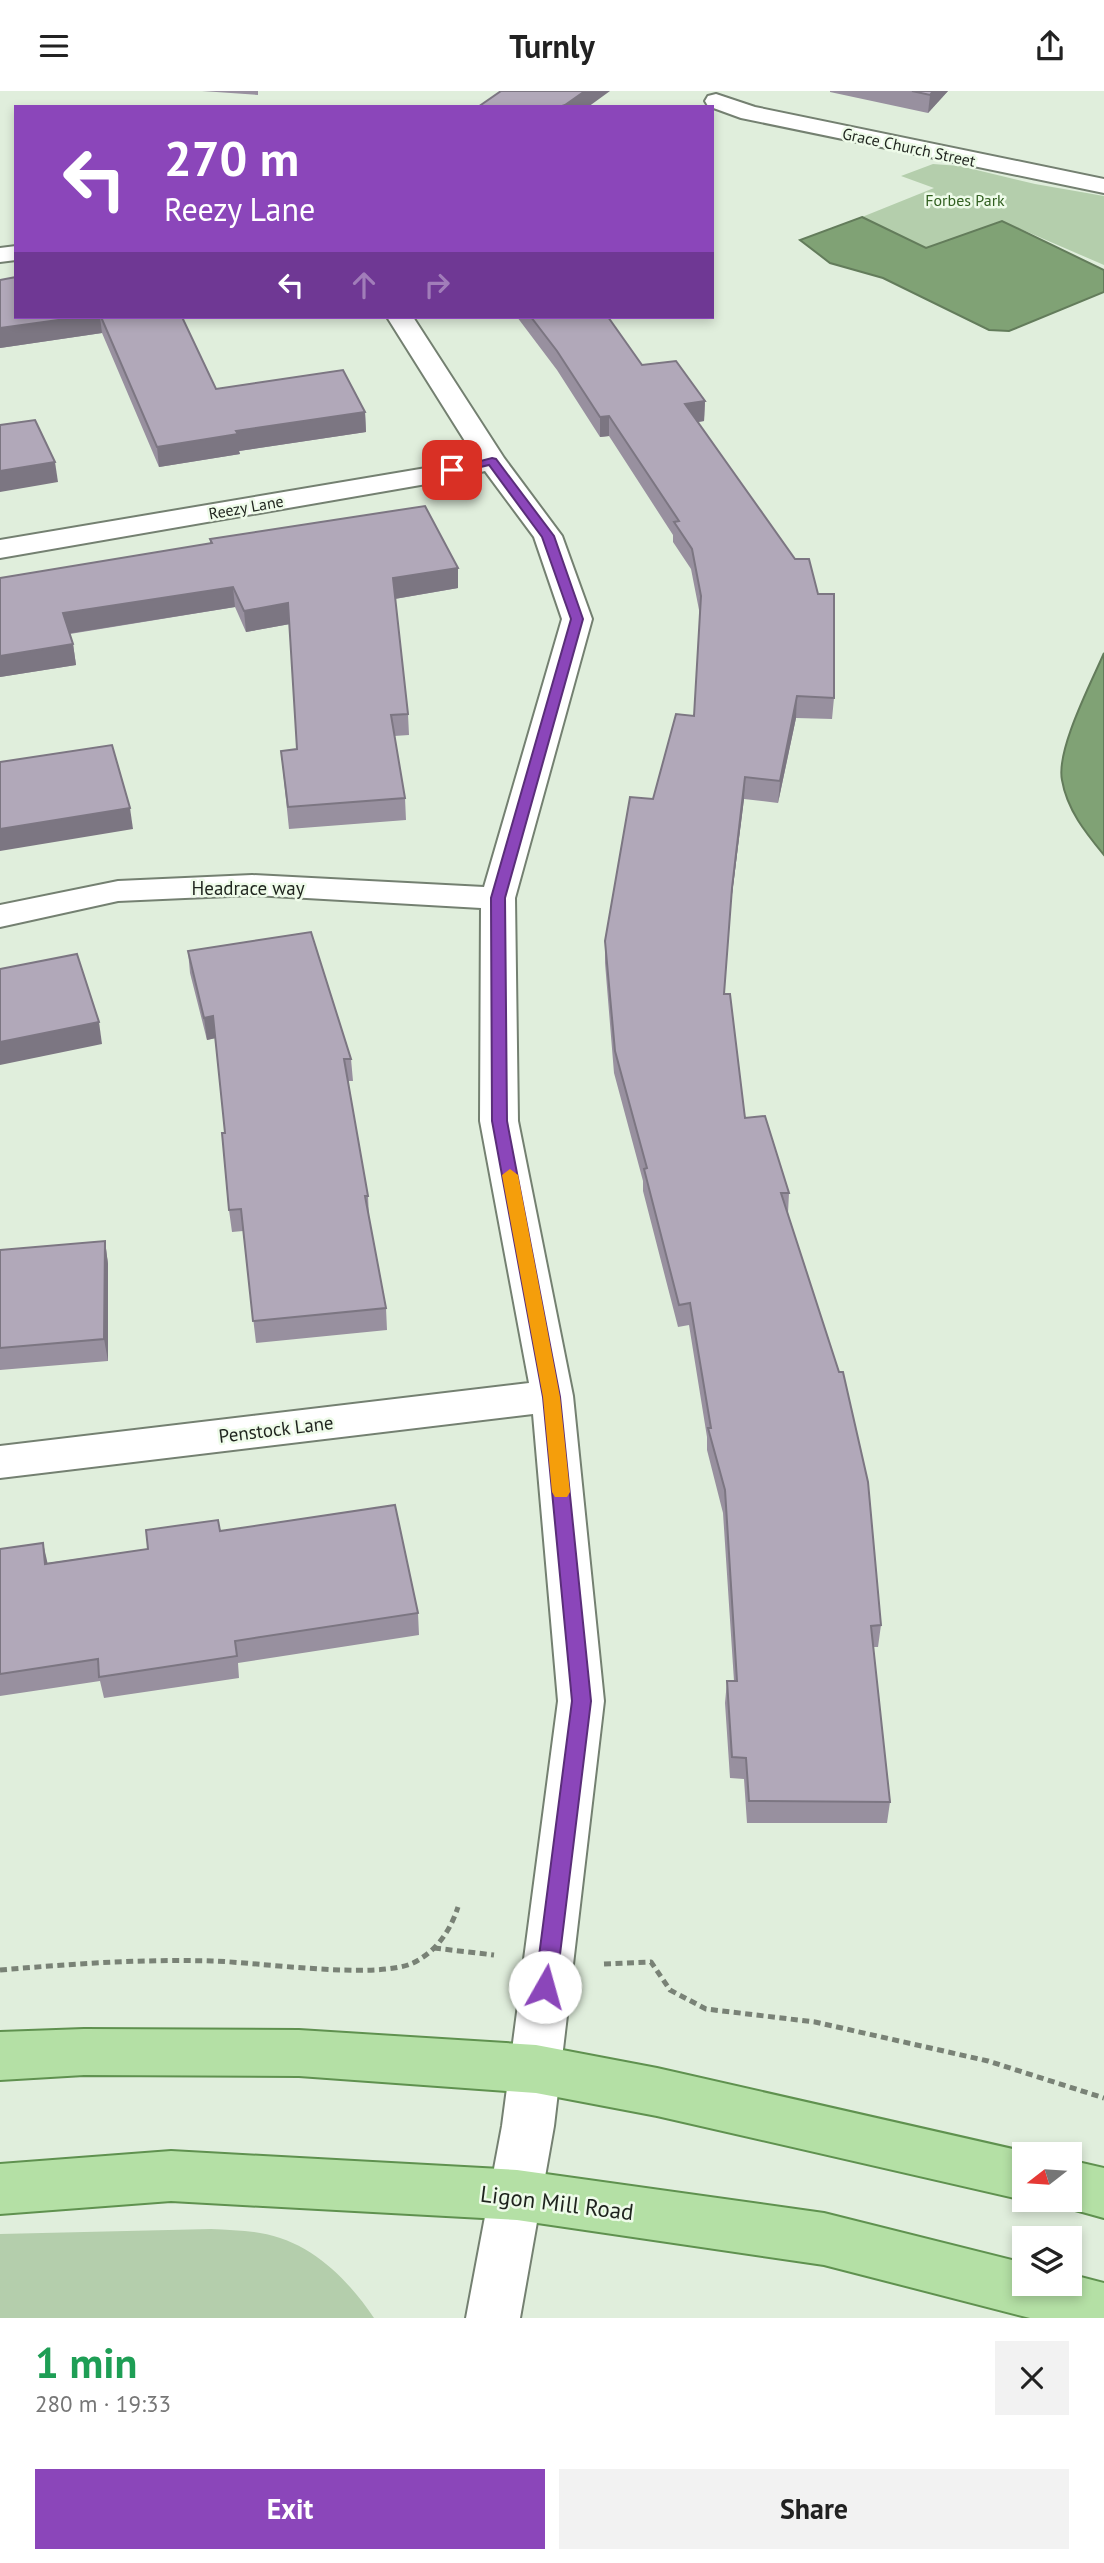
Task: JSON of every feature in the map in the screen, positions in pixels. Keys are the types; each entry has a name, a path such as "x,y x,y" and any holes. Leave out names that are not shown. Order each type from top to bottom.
{"main road":[{"path":"0,2056 84,2052 299,2053 536,2069 657,2092 1012,2172"},
{"name":"Ligon Mill Road","path":"0,2189 171,2176 517,2195 824,2239 1104,2310"},
{"path":"1082,2188 1104,2193"}],"street":[{"name":"Grace Church Street","path":"717,100 749,113 1104,186"},
{"path":"401,319 492,461 548,536 577,619 498,898 499,1121 552,1397 581,1701 528,2126 493,2318"},
{"name":"Reezy Lane","path":"0,549 432,475 492,461"},
{"name":"Headrace way","path":"0,916 118,891 252,885 498,898"},
{"name":"Penstock Lane","path":"0,1462 552,1397"}],"path":[{"path":"0,1970 79,1963 211,1961 379,1970 412,1963 434,1948 450,1930 458,1907"},
{"path":"434,1948 477,1954"},
{"path":"615,1965 651,1962 670,1990 706,2009 815,2022 842,2028 988,2061 1104,2098"}],"green space":[{"name":"Forbes Park","path":"933,164 960,166 1035,184 1104,196 1104,265 1002,221 926,248 862,217 934,188 901,176"},
{"path":"211,2229 260,2233 295,2244 326,2263 352,2289 374,2318 0,2318 0,2234"}],"shaded area":[{"path":"862,217 926,248 1002,221 1104,270 1104,292 1009,331 989,330 883,278 830,263 800,240"},
{"path":"1104,653 1104,855 1084,830 1068,801 1062,780 1062,767 1069,735"}],"building":[{"path":"501,91 585,91 565,105 481,105"},
{"path":"912,91 933,91 930,95"},
{"path":"14,277 14,319 65,319 0,328 0,280"},
{"path":"102,319 183,319 216,389 343,370 365,412 236,431 238,434 157,447"},
{"path":"533,319 609,319 642,365 676,361 705,401 685,404 795,559 809,559 818,594 834,594 834,698 797,696 780,781 745,777 732,888 724,994 730,994 745,1118 765,1116 789,1193 781,1193 839,1372 843,1372 868,1482 881,1625 871,1626 890,1802 749,1801 746,1758 732,1757 727,1681 737,1681 725,1490 708,1428 711,1428 690,1303 679,1305 644,1169 647,1168 615,1051 605,941 630,797 653,799 676,714 694,716 701,596 692,549 674,522 679,521 609,416 600,417"},
{"path":"35,420 55,462 0,471 0,425"},
{"path":"425,506 458,568 393,578 408,714 391,715 405,798 288,807 281,751 297,749 288,603 244,611 233,587 63,613 73,644 0,656 0,578 212,543 210,539"},
{"path":"112,745 130,808 0,829 0,762"},
{"path":"311,932 351,1059 344,1059 386,1308 253,1321 241,1209 229,1210 222,1133 225,1133 213,1016 204,1018 188,951"},
{"path":"77,954 99,1022 0,1042 0,969"},
{"path":"105,1241 104,1339 0,1348 0,1250"},
{"path":"395,1505 418,1613 235,1641 237,1656 99,1677 98,1659 0,1674 0,1549 43,1543 45,1564 148,1549 146,1530 218,1520 220,1531"}],"slow traffic":[{"path":"510,1175 552,1397 561,1492"}],"route":[{"path":"452,470 492,461 548,536 577,619 498,898 499,1121 552,1397 581,1701 545,1987"}]}
